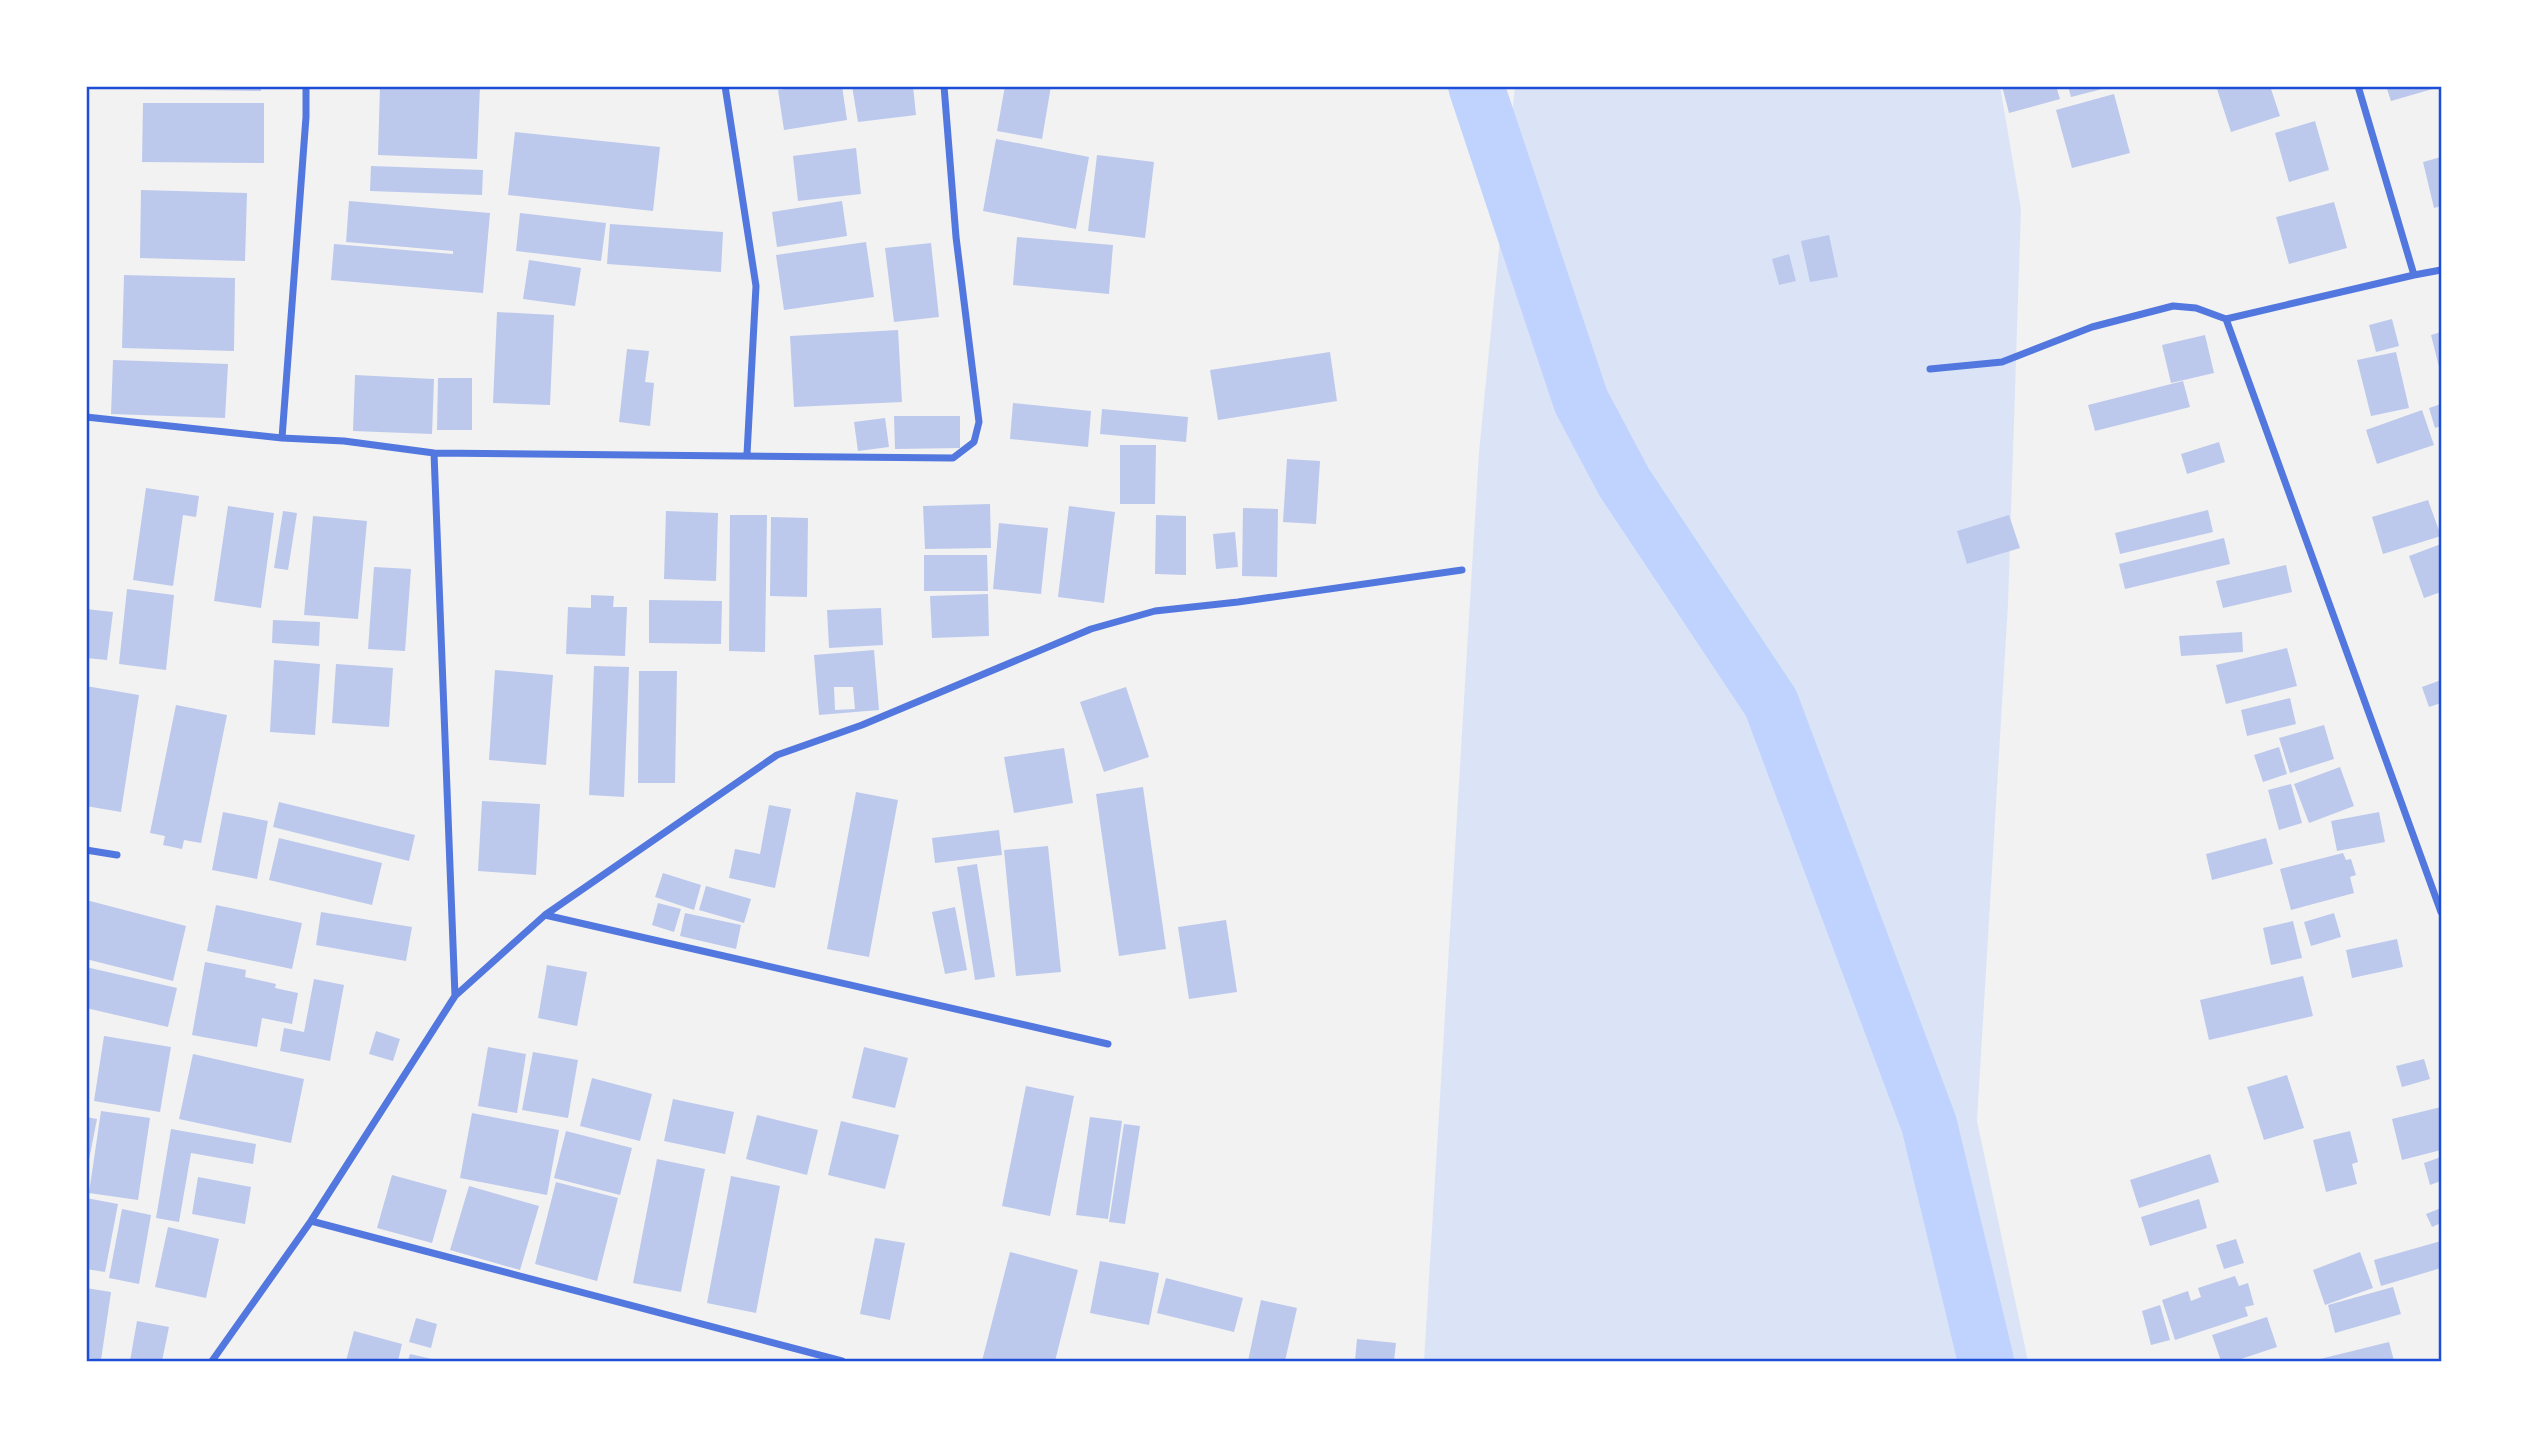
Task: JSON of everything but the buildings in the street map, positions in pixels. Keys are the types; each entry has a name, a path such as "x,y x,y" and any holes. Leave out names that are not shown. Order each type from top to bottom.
{"street":[{"path":"282,438 306,86"},
{"path":"725,86 756,286 747,454"},
{"path":"86,417 282,438 344,441 434,453 953,458 974,442 978,422 956,237 944,86"},
{"path":"2358,86 2414,275"},
{"path":"1930,369 2001,362 2092,327 2173,306 2196,308 2226,319 2441,270"},
{"path":"2226,319 2441,912"},
{"path":"434,453 455,996"},
{"path":"212,1361 311,1221 455,996 545,915 777,755 862,725 1091,629 1155,611 1462,570"},
{"path":"86,850 117,855"},
{"path":"545,915 1108,1044"},
{"path":"311,1221 842,1361"}],"shaded area":[{"path":"1515,86 2000,86 2021,209 2008,604 1977,1121 2028,1361 1424,1361 1479,452"}],"waterway":[{"path":"1476,86 1581,401 1624,482 1771,703 1929,1124 1986,1361"}]}
